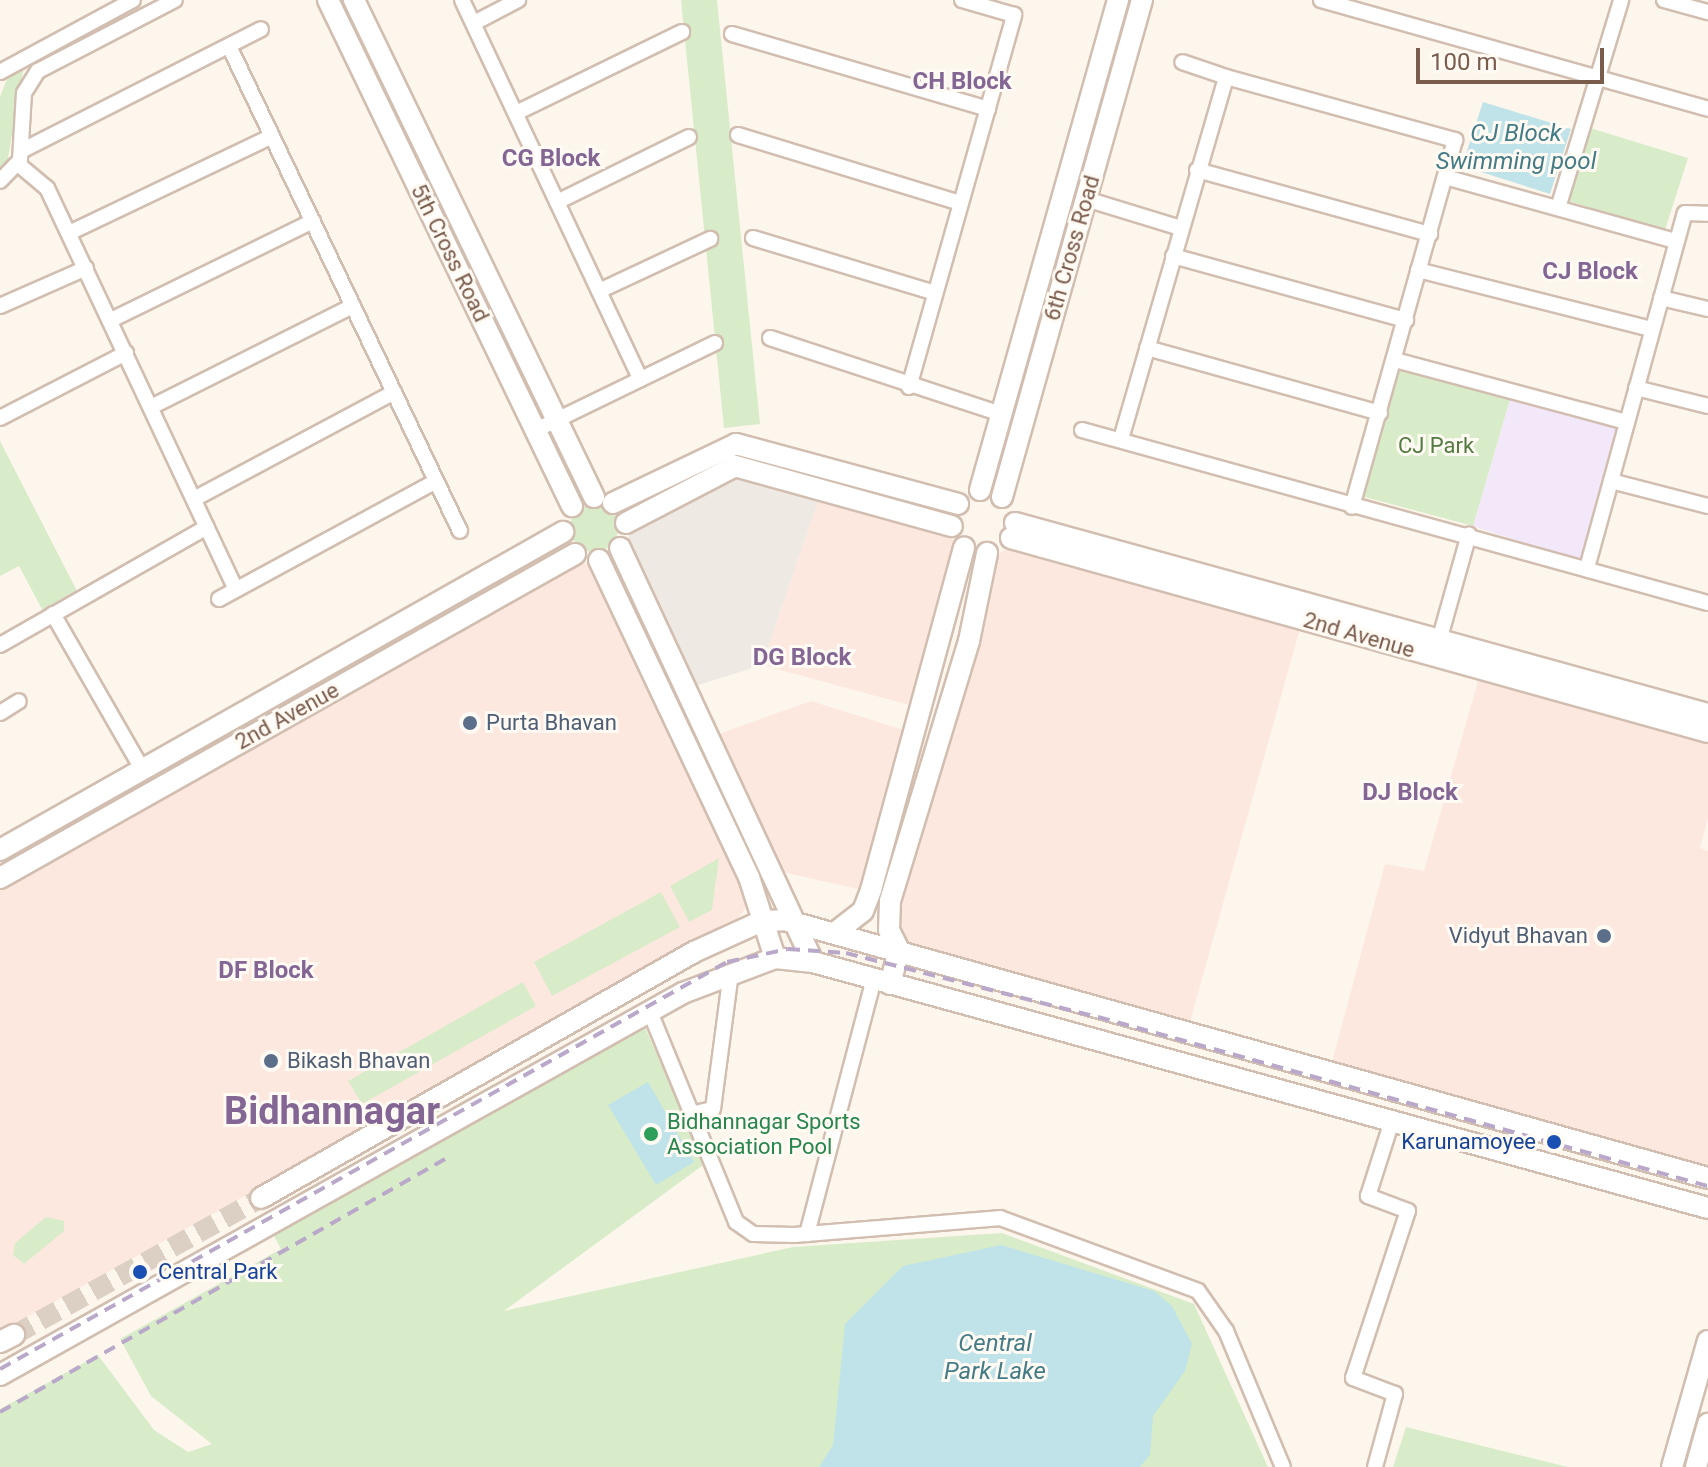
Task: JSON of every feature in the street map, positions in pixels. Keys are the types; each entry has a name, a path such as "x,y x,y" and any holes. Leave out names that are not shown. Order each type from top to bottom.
{"street":[{"path":"0,72 24,55 133,0"},
{"name":"5th Cross Road","path":"328,0 572,506"},
{"name":"5th Cross Road","path":"354,0 556,418 604,500"},
{"path":"462,0 640,379"},
{"path":"474,23 518,0"},
{"path":"909,387 1014,15 962,0"},
{"path":"1321,0 1708,109"},
{"path":"1558,208 1621,0"},
{"path":"1664,0 1708,12"},
{"path":"20,157 24,93 38,71 167,2"},
{"path":"1116,5 1140,8"},
{"name":"6th Cross Road","path":"980,490 1116,5"},
{"name":"6th Cross Road","path":"1002,497 1140,8"},
{"path":"0,181 20,157 261,29"},
{"path":"516,113 682,32"},
{"path":"732,34 988,109"},
{"path":"229,46 460,531"},
{"path":"24,55 38,71"},
{"path":"1182,62 1452,139 1430,234 1352,507"},
{"path":"368,83 389,73"},
{"path":"1121,439 1226,77"},
{"path":"738,135 960,203"},
{"path":"69,233 272,136"},
{"path":"557,202 689,137"},
{"path":"1079,138 1102,143"},
{"path":"20,157 37,173 69,233 235,588"},
{"path":"1197,170 1430,234"},
{"path":"1445,177 1676,241"},
{"path":"1086,199 1181,228"},
{"path":"1587,568 1676,241 1688,209 1708,214"},
{"path":"111,320 313,221"},
{"path":"753,238 935,293"},
{"path":"599,291 710,239"},
{"path":"1045,254 1067,260"},
{"path":"1173,256 1406,320"},
{"path":"0,306 86,268"},
{"path":"1418,270 1652,329"},
{"path":"1661,298 1708,309"},
{"path":"151,407 353,306"},
{"path":"770,338 909,387 1001,414"},
{"path":"536,430 715,343"},
{"path":"1147,348 1380,413"},
{"path":"0,418 126,353"},
{"path":"1395,360 1627,422"},
{"path":"1636,388 1708,406"},
{"path":"194,499 394,392"},
{"path":"1082,430 1352,507 1469,534 1708,603"},
{"path":"620,548 599,560 575,554 563,532 572,506 604,500 736,444 958,504"},
{"path":"813,962 620,548 626,523 735,466 952,526 964,547 871,890 863,911 836,932"},
{"path":"219,599 436,481"},
{"path":"1611,481 1708,506"},
{"path":"807,1234 882,982 899,950 887,916 987,553 1013,530 1002,497 980,490 958,504 952,526"},
{"path":"604,500 626,523"},
{"path":"0,645 207,527"},
{"name":"2nd Avenue","path":"1013,530 1437,648 1708,732"},
{"name":"2nd Avenue","path":"0,850 563,532"},
{"path":"1437,648 1469,534"},
{"path":"964,547 987,553"},
{"name":"2nd Avenue","path":"0,878 575,554"},
{"path":"599,560 731,836 775,958"},
{"path":"53,614 142,769"},
{"name":"2nd Avenue","path":"1437,648 1708,714"},
{"path":"0,713 19,701"},
{"path":"912,739 935,745"},
{"path":"168,754 181,776"},
{"path":"89,799 100,822"},
{"path":"261,1198 511,1057 762,921 794,920 1708,1178"},
{"path":"0,1375 650,1012 731,972 775,958 813,962 1391,1124 1708,1208"},
{"path":"695,1113 713,1109 731,972"},
{"path":"650,1012 695,1113 736,1222 753,1234 807,1234 939,1223 1022,1223 1198,1291 1226,1331 1283,1467"},
{"path":"511,1057 526,1082"},
{"path":"1375,1467 1395,1394 1353,1378 1408,1211 1368,1196 1391,1124"},
{"path":"1672,1467 1708,1341"},
{"path":"1696,1467 1708,1424"}],"shaded area":[{"path":"1511,396 1621,423 1583,563 1473,526"},
{"path":"730,475 821,493 762,665 692,687 626,549 632,522"},
{"path":"821,493 947,528 957,548 913,706 762,665"},
{"path":"1013,544 1301,625 1189,1025 905,943 893,921 990,560"},
{"path":"574,560 596,566 749,898 746,908 731,926 0,1332 0,884"},
{"path":"1480,674 1708,736 1708,818 1700,848 1708,851 1708,1174 1331,1066 1385,864 1424,871"},
{"path":"811,701 907,731 867,891 778,871 713,736"}],"green space":[{"path":"681,0 717,0 760,424 724,428"},
{"path":"24,65 7,164 0,172 0,97 9,74"},
{"path":"1590,128 1688,158 1665,230 1568,201"},
{"name":"CJ Park","path":"1399,365 1511,396 1473,526 1361,496"},
{"path":"0,441 77,591 43,611 19,566 0,576"},
{"path":"594,504 611,511 618,528 611,545 594,552 577,545 570,528 577,511"},
{"path":"719,858 712,910 689,922 670,886"},
{"path":"661,892 680,927 552,996 534,962"},
{"path":"523,982 536,1006 362,1104 348,1081"},
{"path":"642,1021 706,1163 504,1311 793,1247 1002,1233 1194,1304 1268,1467 0,1467 0,1409 98,1355 154,1430 188,1452 212,1444 151,1396 120,1339 281,1249 274,1236"},
{"path":"46,1217 64,1221 64,1231 24,1264 13,1255 15,1243"},
{"path":"1406,1427 1568,1467 1393,1467"}],"water":[{"name":"CJ Block Swimming pool","path":"1483,102 1571,129 1550,194 1462,166"},
{"name":"Bidhannagar Sports Association Pool","path":"648,1082 694,1162 656,1185 608,1105"},
{"name":"Central Park Lake","path":"1001,1245 1154,1291 1172,1306 1192,1344 1185,1371 1153,1416 1150,1455 1140,1467 819,1467 833,1445 845,1324 903,1266"}],"tunnel":[{"path":"14,1335 261,1198"}],"railway":[{"path":"0,1369 727,962 788,949 846,953 1098,1017 1708,1186"},
{"path":"0,1412 445,1159"}],"place":[{"name":"Purta Bhavan","path":"470,723"},
{"name":"Vidyut Bhavan","path":"1604,936"},
{"name":"Bikash Bhavan","path":"271,1061"},
{"name":"Bidhannagar Sports Association Pool","path":"651,1134"},
{"name":"Karunamoyee","path":"1554,1142"},
{"name":"Central Park","path":"140,1272"}],"district":[{"name":"CH Block","path":"962,82"},
{"name":"CG Block","path":"551,159"},
{"name":"CJ Block","path":"1590,272"},
{"name":"DG Block","path":"802,658"},
{"name":"DJ Block","path":"1410,793"},
{"name":"DF Block","path":"266,971"},
{"name":"Bidhannagar","path":"332,1112"}]}
